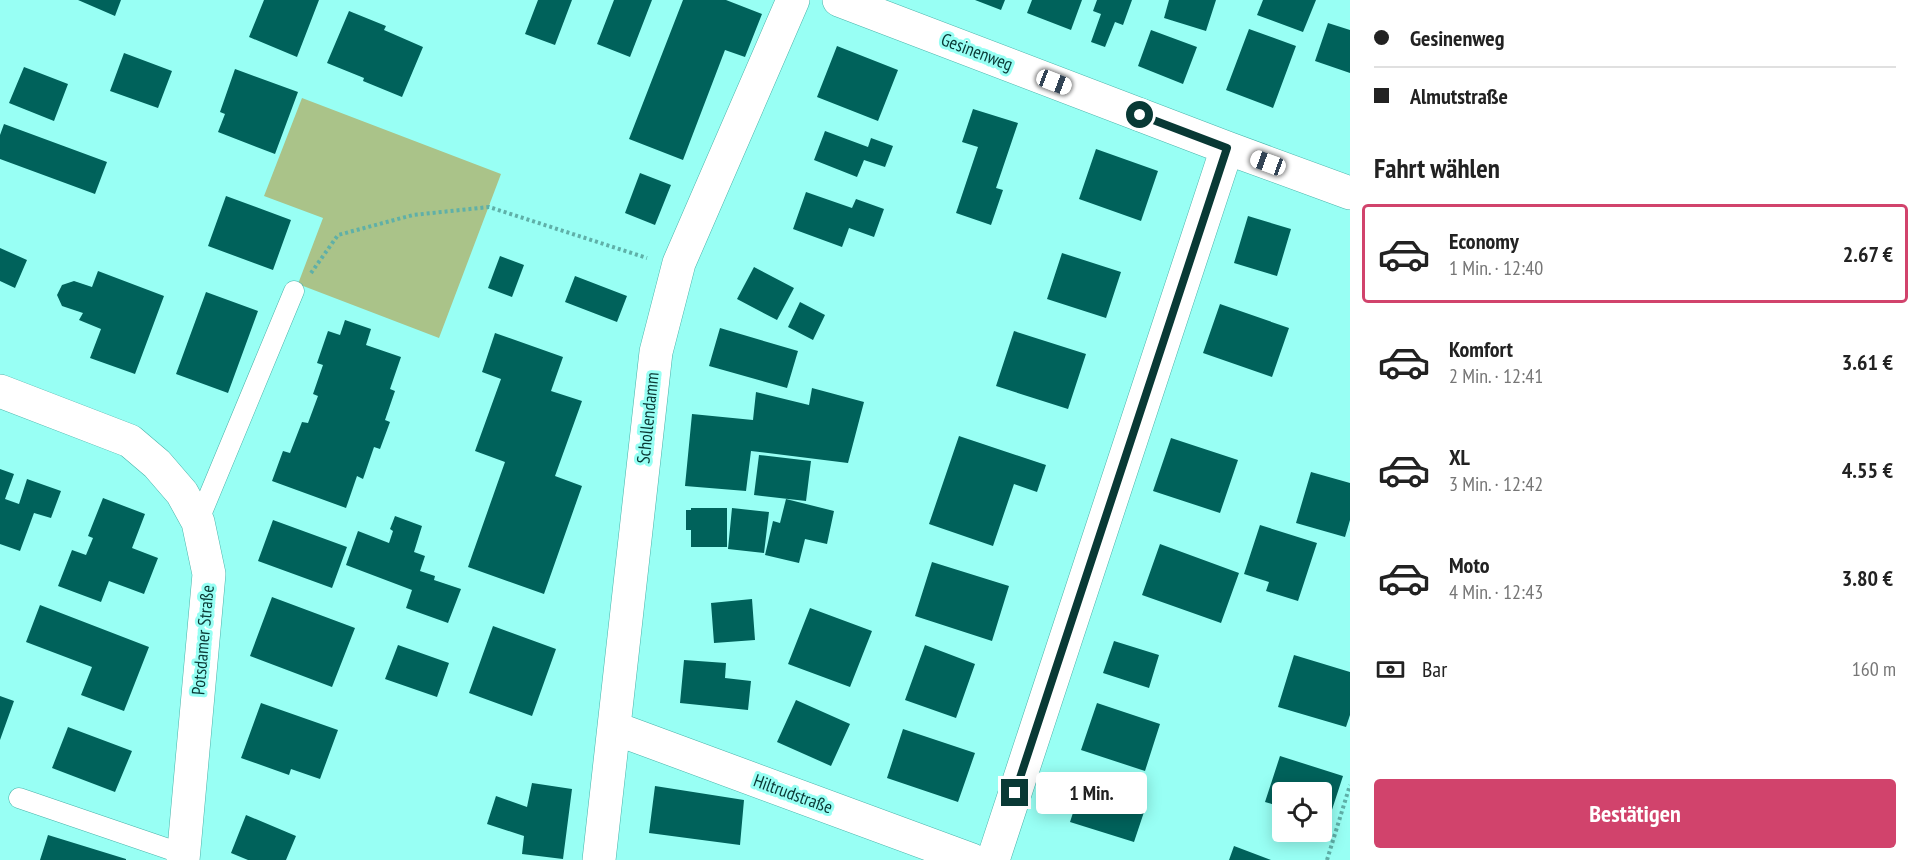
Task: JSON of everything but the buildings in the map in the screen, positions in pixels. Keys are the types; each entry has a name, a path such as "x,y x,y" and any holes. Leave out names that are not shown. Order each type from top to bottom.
{"street":[{"name":"Schollendamm","path":"599,860 656,352 678,268 793,0"},
{"name":"Gesinenweg","path":"839,0 1350,193"},
{"path":"993,860 1227,148"},
{"name":"Potsdamer Straße","path":"0,391 130,441 157,464 176,486 198,522 209,574 183,857"},
{"name":"Hiltrudstraße","path":"614,728 972,860"}],"lane":[{"path":"198,522 294,291"},
{"path":"19,798 183,857"}],"path":[{"path":"294,291 312,272 338,235 413,215 489,207 678,268"},
{"path":"1327,860 1350,785"}],"green space":[{"path":"302,98 501,174 439,338 298,284 323,218 264,196"}],"route":[{"path":"1015,793 1227,148 1140,115"}]}
